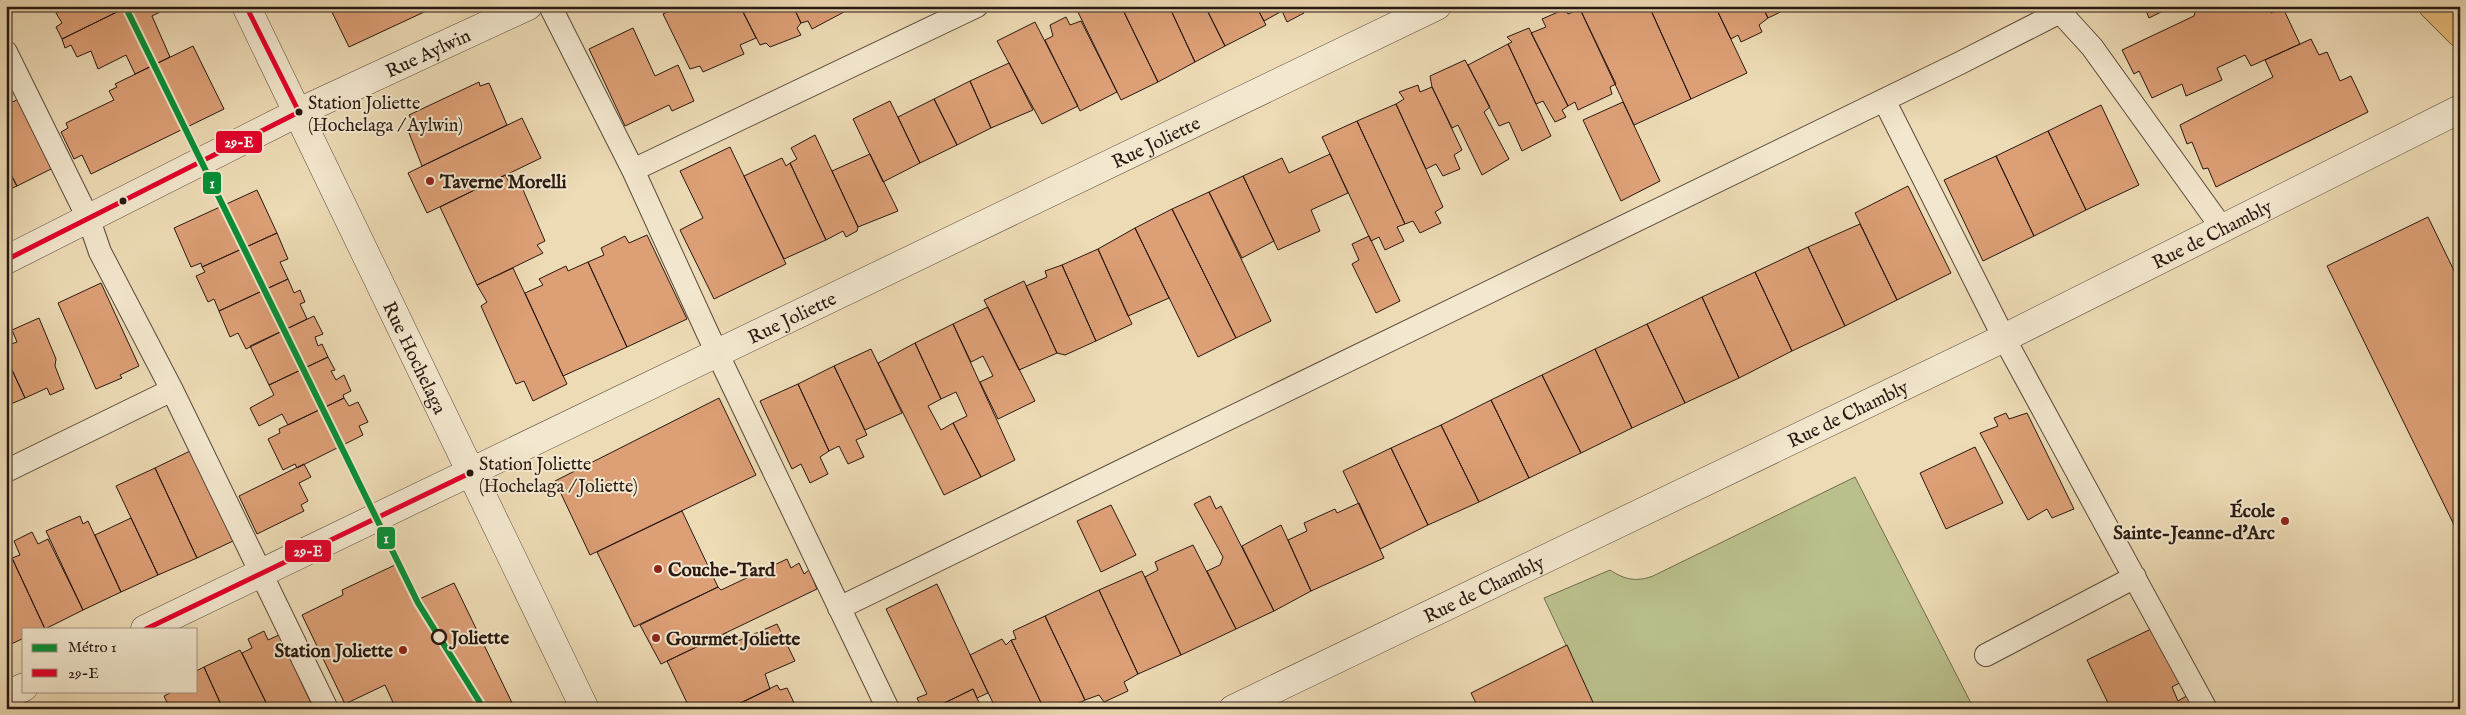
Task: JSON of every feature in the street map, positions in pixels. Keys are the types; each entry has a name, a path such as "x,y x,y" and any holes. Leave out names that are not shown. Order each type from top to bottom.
{"main road":[{"path":"2433,6 2460,33"}],"street":[{"name":"Rue Hochelaga","path":"246,6 299,112 336,196 585,709"},
{"name":"Rue Aylwin","path":"6,260 89,220 299,112 528,6"},
{"name":"Rue Joliette","path":"147,628 718,355 1437,6"},
{"name":"Rue de Chambly","path":"1233,709 2004,338 2460,109"},
{"path":"6,696 22,688"}],"lane":[{"path":"550,6 633,170 718,355 888,709"},
{"path":"633,170 977,6"},
{"path":"840,608 1884,100 2060,12 2092,47 2222,228"},
{"path":"6,52 89,220 100,252 172,390 327,709"},
{"path":"1884,100 2004,338 2206,709"},
{"path":"6,471 172,390"},
{"path":"1986,655 2135,577"}],"green space":[{"path":"1855,477 1974,709 1596,709 1544,598 1610,570 1631,579 1653,576"}],"building":[{"path":"65,6 129,6 62,39 56,27 62,23 56,13 66,9"},
{"path":"129,6 158,6 160,12 152,16 170,57 135,74 126,55 98,69 91,51 77,57 71,45 65,48 62,39"},
{"path":"329,6 437,6 349,47"},
{"path":"679,6 740,6 756,38 740,45 744,54 703,72 700,66 690,69 663,14"},
{"path":"740,6 793,6 801,23 797,28 801,35 770,47 766,43 760,45"},
{"path":"793,6 840,6 844,12 812,29 808,21 801,23"},
{"path":"1075,6 1121,6 1158,82 1121,100"},
{"path":"1121,6 1169,6 1195,62 1158,82"},
{"path":"1169,6 1205,6 1225,46 1195,62"},
{"path":"1205,6 1256,6 1266,25 1225,46"},
{"path":"1256,6 1301,6 1304,13 1287,22 1282,11 1264,21"},
{"path":"1586,6 1649,6 1691,99 1634,125 1580,9"},
{"path":"1649,6 1715,6 1747,73 1691,99"},
{"path":"1715,6 1762,6 1768,18 1759,25 1762,32 1741,42 1738,35 1731,39"},
{"path":"1762,6 1793,6 1768,18"},
{"path":"2144,6 2173,6 2149,18"},
{"path":"2197,6 2268,6 2271,13 2283,8 2300,44 2251,66 2245,55 2217,68 2222,80 2186,96 2182,84 2152,98 2139,71 2134,74 2122,50 2194,16"},
{"path":"1565,9 1568,14 1580,9 1616,84 1610,87 1612,94 1578,110 1575,102 1568,106 1531,33 1546,27 1542,19"},
{"path":"1066,17 1070,25 1081,21 1117,92 1080,111 1045,40 1053,36 1050,25"},
{"path":"1035,22 1078,106 1042,124 997,41"},
{"path":"633,28 655,76 678,65 694,101 672,111 669,105 625,126 589,49"},
{"path":"1529,28 1568,106 1562,110 1566,117 1555,122 1543,101 1536,104 1508,44 1512,42 1507,37"},
{"path":"2311,39 2319,55 2327,52 2340,81 2351,76 2368,112 2216,187 2208,168 2203,169 2192,142 2187,144 2180,125 2273,77 2265,60"},
{"path":"1508,44 1551,136 1522,151 1509,122 1499,126 1468,65"},
{"path":"193,46 224,109 91,174 82,155 74,159 61,132 68,128 66,123 114,100 109,91 117,87 115,84"},
{"path":"1465,60 1490,107 1484,112 1509,159 1482,175 1458,125 1452,128 1432,87 1430,76"},
{"path":"1009,63 1033,110 991,128 970,81"},
{"path":"970,81 991,128 957,145 934,99"},
{"path":"479,82 480,86 489,83 507,125 422,166 409,133 416,129 409,115"},
{"path":"1418,85 1420,92 1432,87 1462,150 1454,155 1460,169 1443,176 1436,164 1426,169 1396,104 1404,99 1399,92"},
{"path":"21,98 53,168 17,186 6,165 6,105"},
{"path":"934,99 957,145 920,163 898,117"},
{"path":"890,101 920,163 883,182 853,119"},
{"path":"1623,102 1660,181 1621,201 1583,120"},
{"path":"1396,104 1443,207 1435,212 1441,223 1420,233 1413,221 1405,224 1357,121"},
{"path":"2101,105 2139,185 2086,210 2048,131"},
{"path":"522,118 541,158 427,213 408,173"},
{"path":"1357,121 1405,224 1397,227 1404,241 1385,250 1379,237 1371,241 1322,137"},
{"path":"2048,131 2086,210 2034,236 1996,156"},
{"path":"815,135 858,227 857,231 846,237 843,231 826,240 790,163 797,159 791,148"},
{"path":"730,147 786,264 714,299 680,230 703,218 680,171"},
{"path":"870,154 898,211 858,227 832,171"},
{"path":"1330,154 1348,193 1311,210 1320,231 1278,250 1243,176 1282,158 1289,173"},
{"path":"1996,156 2034,236 1983,261 1944,180"},
{"path":"782,158 786,166 790,163 826,240 784,259 744,176"},
{"path":"6,165 17,186 6,191"},
{"path":"505,175 512,188 521,185 545,241 537,245 543,253 477,285 440,207"},
{"path":"1243,176 1274,241 1242,258 1209,192"},
{"path":"1908,186 1951,273 1897,300 1855,213"},
{"path":"257,190 277,233 202,267 201,263 191,267 174,228"},
{"path":"1209,192 1271,321 1236,338 1172,209"},
{"path":"1172,209 1236,338 1198,357 1135,228"},
{"path":"2428,217 2460,283 2460,537 2327,266"},
{"path":"1860,224 1897,300 1845,326 1808,247"},
{"path":"1135,228 1169,298 1128,316 1098,249"},
{"path":"277,233 288,259 280,262 288,279 219,311 214,299 208,302 196,276 205,272 202,267"},
{"path":"647,235 687,319 627,347 588,262 604,255 601,248 625,236 629,243"},
{"path":"1369,236 1400,301 1376,313 1352,264 1359,260 1352,244"},
{"path":"1808,247 1845,326 1792,351 1755,272"},
{"path":"1098,249 1132,324 1096,341 1062,265"},
{"path":"588,262 627,347 563,376 525,293 543,285 539,279 566,266 568,271"},
{"path":"1062,265 1096,341 1065,355 1057,353 1026,286 1047,277 1045,271"},
{"path":"513,268 567,384 533,401 524,381 516,384 481,306 487,302 477,285"},
{"path":"1755,272 1792,351 1739,378 1702,297"},
{"path":"288,279 294,293 300,290 305,302 300,304 307,319 246,349 238,333 230,337 219,311"},
{"path":"1024,281 1057,353 1019,370 984,300"},
{"path":"101,283 139,366 120,375 122,378 96,389 58,303"},
{"path":"1702,297 1739,378 1685,403 1647,324"},
{"path":"988,307 1035,401 998,419 980,382 993,376 983,356 971,362 953,324"},
{"path":"314,316 323,334 315,337 318,346 322,344 328,357 269,385 250,346"},
{"path":"39,318 56,359 55,366 64,389 50,395 47,388 25,398 6,357 6,346 17,342 12,330"},
{"path":"953,324 1015,460 981,477 953,423 967,416 956,392 941,399 915,343"},
{"path":"1647,324 1685,403 1632,428 1595,349"},
{"path":"915,343 941,399 928,406 941,430 953,423 981,477 944,495 878,363"},
{"path":"871,349 902,413 865,430 834,366"},
{"path":"1595,349 1632,428 1581,453 1542,375"},
{"path":"6,357 25,398 6,406"},
{"path":"328,357 335,370 331,371 336,380 344,375 351,391 343,395 344,398 288,425 282,414 259,426 250,408 274,395 269,385"},
{"path":"834,366 867,435 856,440 864,457 848,464 839,446 829,451 798,384"},
{"path":"1542,375 1581,453 1529,478 1491,400"},
{"path":"798,384 829,451 820,457 828,474 810,483 801,464 792,469 760,401"},
{"path":"344,398 349,406 358,402 368,422 359,426 363,435 297,468 295,464 283,470 268,439 280,433 279,429"},
{"path":"719,398 756,475 590,555 555,481"},
{"path":"1491,400 1529,478 1479,502 1441,425"},
{"path":"2006,413 2009,419 2027,413 2074,509 2052,518 2047,509 2028,520 1980,433 1998,426 1994,418"},
{"path":"1441,425 1479,502 1428,525 1391,448"},
{"path":"1975,447 2003,503 1946,529 1920,473"},
{"path":"1391,448 1428,525 1380,549 1343,471"},
{"path":"190,451 233,541 197,558 155,468"},
{"path":"304,464 311,477 299,483 308,501 301,505 304,511 257,534 239,496"},
{"path":"155,468 197,558 158,575 116,486"},
{"path":"1210,496 1216,509 1221,506 1274,611 1236,629 1207,571 1220,565 1223,557 1194,504"},
{"path":"1359,503 1384,558 1311,591 1288,540 1307,531 1304,523 1335,509 1337,513"},
{"path":"1111,505 1136,555 1101,572 1077,521"},
{"name":"Couche-Tard","path":"682,511 718,587 634,627 597,552"},
{"path":"80,516 83,524 88,521 121,592 83,610 46,531"},
{"path":"131,518 158,575 121,592 95,535"},
{"path":"1281,525 1311,591 1274,611 1242,546"},
{"path":"32,532 38,544 48,539 83,610 45,628 12,558 20,555 14,541"},
{"path":"1193,545 1236,629 1181,655 1145,577 1158,570 1155,562"},
{"path":"12,558 45,628 22,628 22,639 7,646 6,560"},
{"path":"787,559 791,568 799,563 804,574 809,570 817,589 661,664 640,625 718,587 721,590"},
{"name":"Station Joliette","path":"397,564 415,601 454,583 515,709 396,709 385,685 345,704 302,615 343,595 342,590"},
{"path":"1142,571 1181,655 1138,674 1099,590"},
{"path":"937,584 988,693 977,698 973,689 932,709 922,709 917,698 927,694 886,609"},
{"path":"1099,590 1138,674 1124,682 1128,691 1104,702 1099,695 1085,700 1045,616"},
{"path":"1045,616 1085,700 1075,705 1077,709 1044,709 1011,640 1016,639 1013,631"},
{"path":"777,624 795,661 765,674 770,689 728,709 690,709 667,661 726,633 731,644"},
{"path":"2153,628 2183,681 2172,687 2178,701 2190,694 2198,709 2111,709 2087,660"},
{"path":"264,631 268,640 279,635 311,703 298,709 269,709 242,653 252,648 248,639"},
{"path":"1002,639 1006,645 1011,640 1044,709 996,709 970,655"},
{"path":"1567,645 1596,709 1479,709 1471,693"},
{"path":"240,650 269,708 267,709 223,709 204,667"},
{"path":"204,667 223,709 170,709 164,696 172,692 198,692 198,670"},
{"path":"777,685 780,690 787,688 797,709 728,709"},
{"path":"973,689 982,709 932,709"}],"metro line":[{"name":"1","path":"125,6 418,603 484,709"}],"transit line":[{"name":"29-E","path":"6,260 299,112 246,6"},
{"name":"29-E","path":"148,628 470,473"}],"place":[{"name":"Station Joliette (Hochelaga / Aylwin)","path":"299,112"},
{"name":"Taverne Morelli","path":"430,181"},
{"name":"Station Joliette (Hochelaga / Joliette)","path":"470,473"},
{"name":"École Sainte-Jeanne-d'Arc","path":"2285,521"},
{"name":"Couche-Tard","path":"658,569"},
{"name":"Joliette","path":"439,637"},
{"name":"Gourmet Joliette","path":"656,638"},
{"name":"Station Joliette","path":"403,650"}]}
